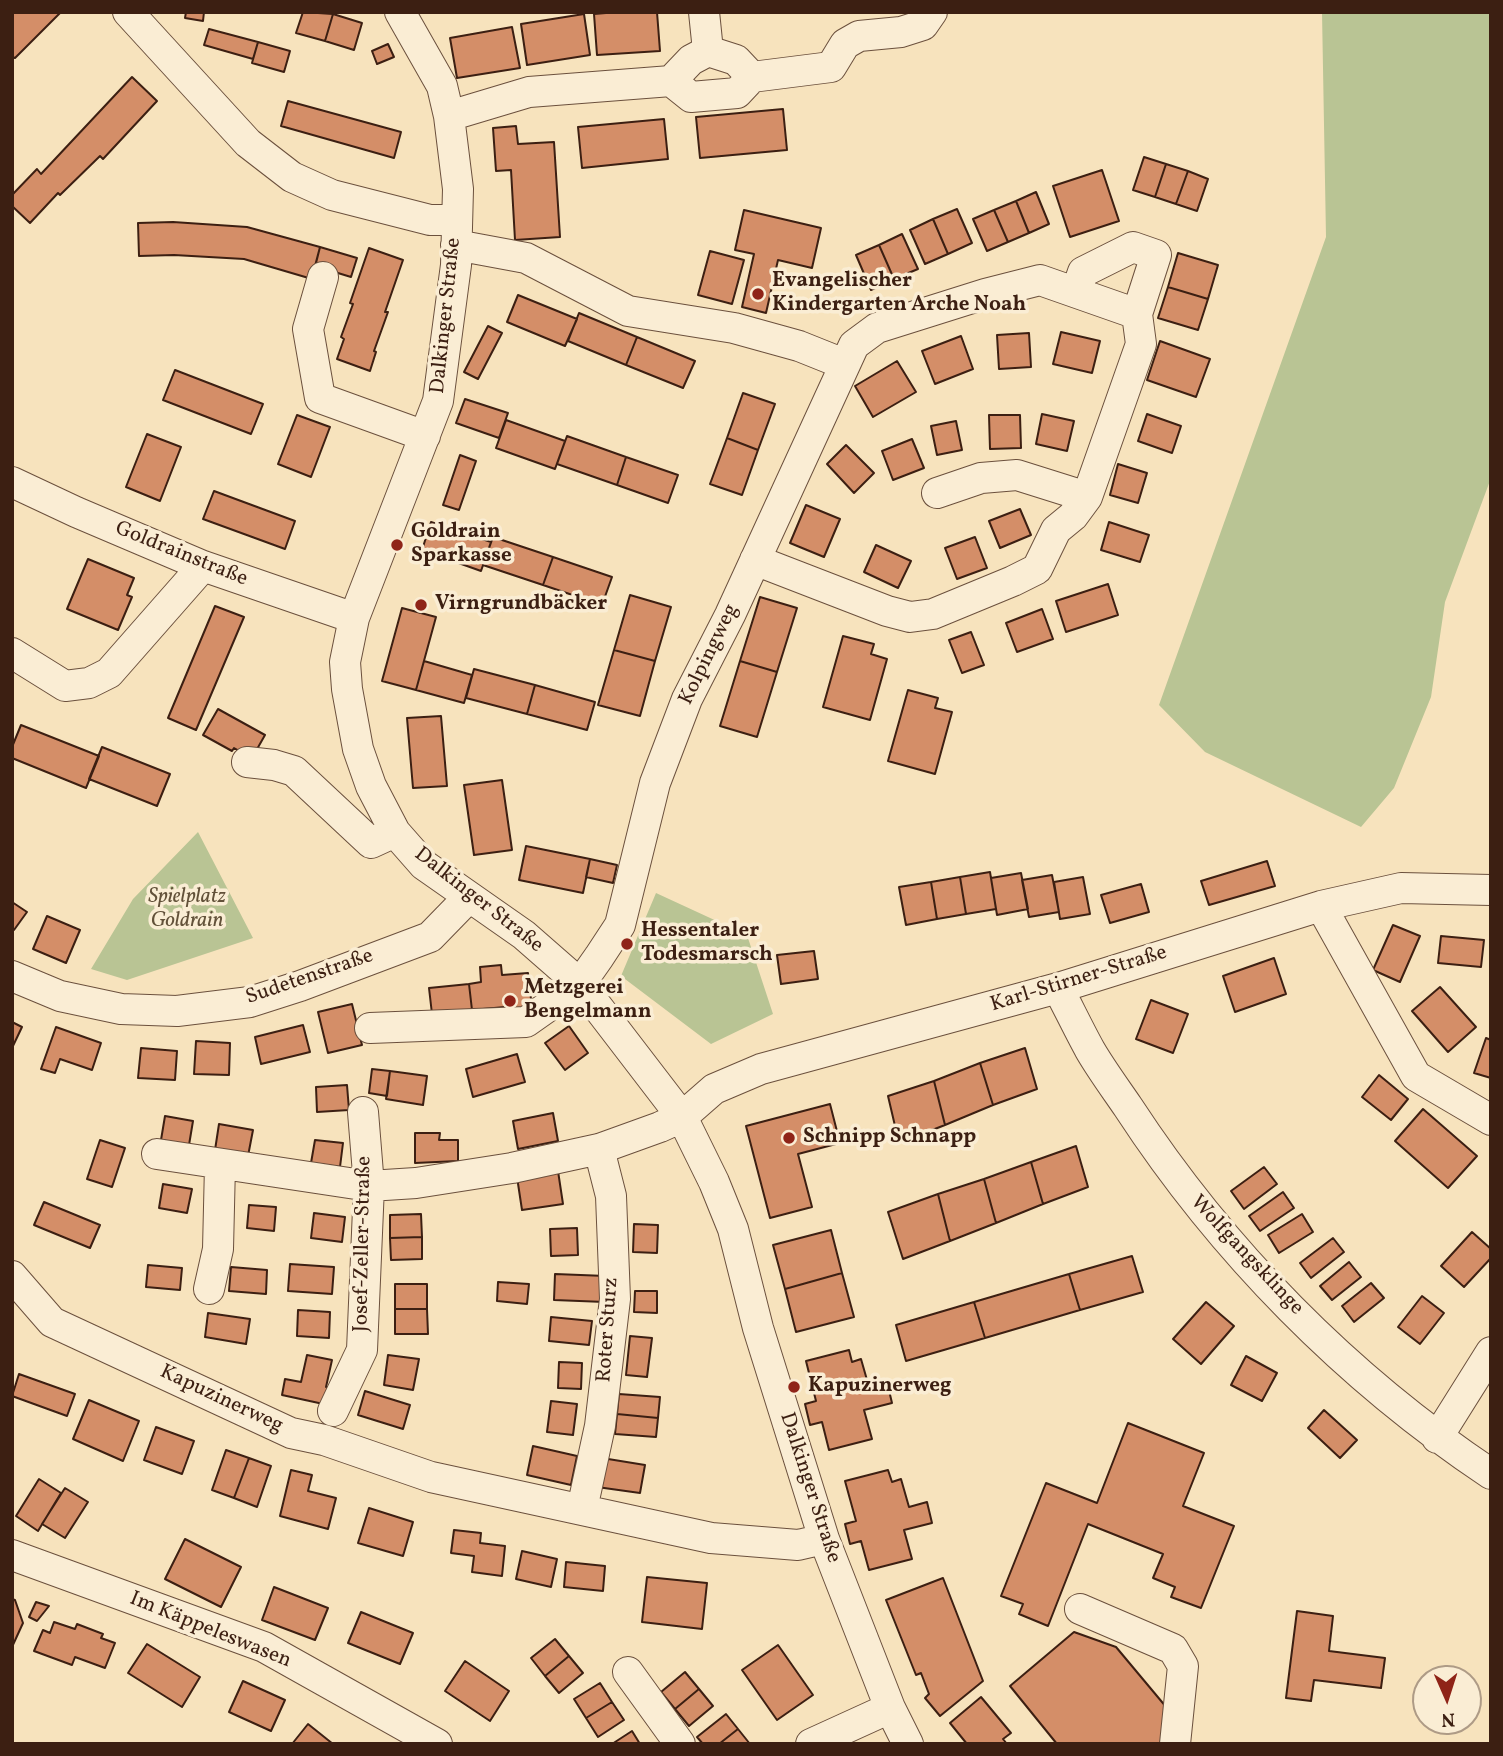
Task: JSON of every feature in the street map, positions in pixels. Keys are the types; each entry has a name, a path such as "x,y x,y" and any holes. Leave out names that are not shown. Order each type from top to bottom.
{"street":[{"path":"128,12 248,143 292,177 332,195 430,220 526,258 628,311 734,328 799,346 844,364"},
{"name":"Dalkinger Straße","path":"400,12 442,86 449,116 458,189 454,289 438,401 354,618 345,662 358,749 371,786 395,832 424,865 524,936 580,984 682,1117 715,1182 733,1229 758,1328 824,1539 890,1709 908,1744"},
{"path":"704,12 708,51"},
{"path":"449,116 529,92 671,81 691,96 737,93 751,77 831,67 845,44 859,36 901,32 923,25 932,12"},
{"path":"671,81 691,60 708,51 736,60 751,77"},
{"path":"755,560 887,611 910,617 933,614 1037,569 1056,530 1073,516 1087,497 1141,344 1137,314 1156,255 1133,247 1083,272 1076,292"},
{"path":"323,277 308,329 320,398 425,436"},
{"name":"Kolpingweg","path":"370,1028 526,1022 580,984 620,925 655,783 687,699 755,560 854,345 877,328 1040,280 1137,314"},
{"path":"937,493 981,478 1017,475 1087,497"},
{"name":"Goldrainstraße","path":"12,482 203,566 354,618"},
{"path":"12,653 65,686 89,683 109,673 203,566"},
{"path":"247,762 274,765 294,771 371,843 395,832"},
{"name":"Karl-Stirner-Straße","path":"157,1154 369,1186 416,1183 512,1168 600,1149 660,1127 682,1117 714,1089 761,1069 1058,988 1321,906 1401,888 1491,890"},
{"name":"Sudetenstraße","path":"12,975 60,996 121,1009 177,1011 250,1002 430,937 468,898"},
{"path":"1321,906 1416,1076 1491,1120"},
{"name":"Wolfgangsklinge","path":"1058,988 1090,1051 1142,1129 1189,1196 1233,1249 1328,1344 1437,1438 1491,1474"},
{"name":"Josef-Zeller-Straße","path":"333,1411 362,1350 369,1186 363,1112"},
{"name":"Roter Sturz","path":"582,1509 600,1426 615,1299 611,1196 600,1149"},
{"path":"209,1289 218,1249 220,1165"},
{"name":"Kapuzinerweg","path":"12,1276 52,1322 291,1433 324,1440 431,1477 711,1538 798,1545 824,1539"},
{"path":"12,1311 52,1322"},
{"path":"1437,1438 1491,1352"},
{"name":"Im Käppeleswasen","path":"12,1555 264,1647 437,1744"},
{"path":"1080,1609 1173,1648 1183,1666 1175,1744"},
{"path":"628,1672 680,1744"},
{"path":"811,1744 890,1709"}],"green space":[{"path":"1322,12 1491,12 1491,478 1445,602 1431,697 1394,788 1361,827 1205,752 1159,705 1326,237"},
{"name":"Spielplatz Goldrain","path":"198,832 253,938 127,980 91,969 133,899"},
{"path":"656,893 747,935 773,1014 711,1044 621,976"}],"building":[{"path":"12,12 61,12 15,58 12,57"},
{"path":"186,12 204,12 203,21 185,18"},
{"path":"303,12 333,14 325,41 296,33"},
{"path":"657,12 660,51 597,55 594,14"},
{"path":"333,14 362,23 354,50 325,41"},
{"path":"584,14 590,55 527,65 521,24"},
{"path":"512,27 520,68 457,78 450,38"},
{"path":"209,29 258,42 253,59 204,45"},
{"path":"258,42 290,51 284,72 252,63"},
{"path":"388,44 394,57 377,64 372,51"},
{"path":"132,77 157,101 103,159 100,156 60,195 58,193 30,223 12,206 12,195 37,169 41,174"},
{"path":"288,101 401,132 394,158 281,126"},
{"path":"783,109 787,150 700,158 696,117"},
{"path":"664,119 668,159 582,168 578,127"},
{"path":"516,126 518,144 554,142 560,237 515,240 511,170 496,171 493,128"},
{"path":"1144,157 1166,164 1155,197 1133,190"},
{"path":"1166,164 1188,171 1176,204 1155,197"},
{"path":"1102,170 1119,221 1070,237 1053,186"},
{"path":"1188,171 1208,179 1197,211 1176,204"},
{"path":"1036,192 1049,224 1029,233 1016,201"},
{"path":"1016,201 1029,233 1008,242 994,210"},
{"path":"957,209 972,243 948,254 933,219"},
{"path":"744,210 821,228 812,268 778,260 766,313 742,307 754,254 735,250"},
{"path":"994,210 1008,242 987,251 973,219"},
{"path":"933,219 948,254 925,264 910,230"},
{"path":"173,222 247,227 320,247 312,279 244,259 139,256 138,223"},
{"path":"902,234 918,269 894,279 879,245"},
{"path":"879,245 894,279 871,290 856,255"},
{"path":"320,247 357,258 351,277 315,266"},
{"path":"369,248 403,260 385,312 388,312 370,371 337,359 344,339 341,337 353,304 350,303"},
{"path":"710,251 744,260 732,304 698,295"},
{"path":"1178,253 1218,265 1208,299 1168,287"},
{"path":"1168,287 1208,299 1198,330 1158,318"},
{"path":"518,295 577,319 565,346 507,322"},
{"path":"579,313 637,337 626,365 568,341"},
{"path":"488,326 502,333 478,379 464,372"},
{"path":"1061,332 1100,341 1092,373 1053,364"},
{"path":"1029,333 1031,367 999,369 997,335"},
{"path":"961,336 973,369 935,384 922,351"},
{"path":"637,337 695,361 683,388 626,365"},
{"path":"1160,341 1210,359 1196,397 1147,380"},
{"path":"897,361 916,392 873,417 855,386"},
{"path":"175,370 263,404 251,434 163,400"},
{"path":"743,393 775,404 758,450 727,438"},
{"path":"465,399 508,413 499,438 456,423"},
{"path":"1042,414 1074,421 1067,451 1036,444"},
{"path":"1147,414 1181,426 1172,453 1138,441"},
{"path":"297,415 330,427 311,477 278,464"},
{"path":"989,415 1020,415 1021,448 990,449"},
{"path":"506,420 565,441 555,469 496,448"},
{"path":"956,421 962,450 937,455 931,426"},
{"path":"147,434 181,447 160,501 126,487"},
{"path":"567,436 626,457 617,485 557,464"},
{"path":"727,438 758,450 742,495 710,484"},
{"path":"912,439 924,468 893,480 882,451"},
{"path":"846,445 874,473 854,493 827,464"},
{"path":"460,455 476,461 459,510 443,505"},
{"path":"626,457 678,475 668,503 617,485"},
{"path":"1118,464 1147,473 1138,503 1110,495"},
{"path":"214,491 295,521 285,549 203,519"},
{"path":"806,505 840,519 824,557 790,543"},
{"path":"1020,509 1031,535 1000,548 989,521"},
{"path":"431,522 491,542 481,571 422,550"},
{"path":"1109,522 1149,535 1140,562 1101,550"},
{"path":"493,537 553,557 543,585 483,565"},
{"path":"975,537 987,568 957,579 945,548"},
{"path":"876,545 911,561 898,588 864,572"},
{"path":"553,557 612,577 602,605 543,585"},
{"path":"88,559 134,578 127,595 132,597 118,630 67,609"},
{"path":"1108,584 1118,615 1066,632 1056,601"},
{"path":"630,595 671,607 655,661 614,650"},
{"path":"760,597 797,608 777,672 740,661"},
{"path":"215,606 244,617 196,730 168,718"},
{"path":"402,608 436,617 416,690 382,681"},
{"path":"1042,609 1053,639 1017,652 1006,623"},
{"path":"971,632 984,665 962,673 949,640"},
{"path":"843,636 874,644 871,654 887,659 870,720 823,707"},
{"path":"614,650 655,661 640,716 598,705"},
{"path":"424,661 472,675 464,703 416,690"},
{"path":"740,661 777,672 757,737 720,726"},
{"path":"474,669 535,685 527,714 466,698"},
{"path":"535,685 595,702 587,730 527,714"},
{"path":"908,690 938,698 935,708 952,712 935,774 888,761"},
{"path":"218,709 265,735 252,758 234,748 232,751 203,735"},
{"path":"441,716 447,786 413,788 407,718"},
{"path":"21,725 99,756 86,788 12,758 12,747"},
{"path":"102,747 170,774 157,806 89,779"},
{"path":"502,780 512,850 474,855 464,785"},
{"path":"526,846 590,859 583,893 519,880"},
{"path":"590,859 617,865 613,883 586,877"},
{"path":"1267,861 1275,886 1209,905 1201,881"},
{"path":"990,872 996,909 966,914 960,877"},
{"path":"1021,873 1028,909 997,915 991,878"},
{"path":"1052,875 1059,912 1029,917 1022,880"},
{"path":"960,877 966,914 937,919 931,882"},
{"path":"1083,877 1090,914 1060,919 1054,882"},
{"path":"931,882 937,919 906,925 899,887"},
{"path":"1141,884 1149,912 1110,923 1101,895"},
{"path":"12,902 27,912 14,930 12,928"},
{"path":"47,916 80,930 66,963 33,949"},
{"path":"1393,925 1420,936 1400,982 1373,970"},
{"path":"1441,936 1484,940 1481,967 1438,963"},
{"path":"814,951 818,979 781,984 777,955"},
{"path":"1274,958 1286,994 1235,1012 1223,976"},
{"path":"501,965 502,975 528,973 532,1008 472,1010 469,984 481,982 480,967"},
{"path":"469,984 472,1010 432,1014 429,988"},
{"path":"1440,987 1476,1027 1448,1052 1412,1011"},
{"path":"1151,1000 1188,1014 1173,1053 1136,1039"},
{"path":"352,1004 362,1045 328,1053 318,1012"},
{"path":"12,1022 22,1027 12,1048"},
{"path":"303,1025 310,1052 261,1064 255,1037"},
{"path":"569,1026 588,1053 565,1070 545,1043"},
{"path":"56,1027 101,1043 92,1070 60,1059 55,1073 41,1069"},
{"path":"1486,1038 1491,1040 1491,1078 1474,1073"},
{"path":"196,1041 230,1043 229,1075 194,1074"},
{"path":"141,1048 177,1051 175,1080 138,1078"},
{"path":"1025,1048 1037,1089 993,1105 980,1063"},
{"path":"517,1054 525,1082 473,1097 466,1069"},
{"path":"980,1063 993,1105 945,1125 934,1081"},
{"path":"372,1069 390,1071 387,1096 369,1093"},
{"path":"390,1071 427,1076 423,1105 386,1099"},
{"path":"1379,1075 1408,1099 1391,1120 1362,1097"},
{"path":"934,1081 945,1125 899,1143 888,1096"},
{"path":"347,1085 349,1110 317,1112 316,1087"},
{"path":"830,1104 840,1143 798,1154 812,1207 770,1218 746,1126"},
{"path":"1423,1109 1477,1156 1448,1188 1395,1141"},
{"path":"553,1113 558,1141 518,1149 513,1121"},
{"path":"165,1116 193,1121 189,1145 161,1140"},
{"path":"219,1124 253,1130 248,1156 215,1150"},
{"path":"415,1133 440,1133 439,1140 458,1140 458,1161 415,1163"},
{"path":"100,1140 125,1148 112,1187 87,1179"},
{"path":"315,1140 343,1143 340,1167 311,1163"},
{"path":"1076,1146 1088,1187 1043,1204 1031,1162"},
{"path":"1031,1162 1043,1204 996,1223 984,1179"},
{"path":"1264,1167 1277,1184 1244,1209 1231,1191"},
{"path":"558,1171 563,1204 522,1210 517,1177"},
{"path":"984,1179 996,1223 950,1241 938,1194"},
{"path":"163,1184 192,1189 187,1213 159,1208"},
{"path":"1283,1192 1294,1208 1260,1231 1249,1216"},
{"path":"938,1194 950,1241 903,1259 888,1212"},
{"path":"44,1202 100,1225 90,1248 34,1225"},
{"path":"249,1205 276,1207 274,1231 247,1228"},
{"path":"314,1213 345,1217 342,1242 311,1238"},
{"path":"421,1214 422,1237 390,1238 390,1215"},
{"path":"1302,1214 1313,1232 1279,1253 1268,1235"},
{"path":"634,1224 658,1225 657,1253 633,1252"},
{"path":"577,1228 578,1255 551,1256 550,1229"},
{"path":"831,1230 842,1273 785,1289 773,1245"},
{"path":"1472,1232 1491,1249 1491,1258 1464,1287 1441,1266"},
{"path":"422,1237 422,1259 391,1260 390,1238"},
{"path":"1333,1238 1344,1252 1311,1278 1300,1263"},
{"path":"1132,1256 1143,1292 1080,1310 1069,1274"},
{"path":"1349,1262 1361,1277 1332,1300 1320,1286"},
{"path":"290,1264 334,1267 332,1294 288,1291"},
{"path":"148,1265 182,1268 180,1290 146,1287"},
{"path":"231,1267 267,1270 266,1294 229,1291"},
{"path":"842,1273 854,1317 796,1332 785,1289"},
{"path":"555,1274 606,1276 605,1302 554,1300"},
{"path":"1069,1274 1080,1310 985,1338 974,1302"},
{"path":"498,1282 529,1284 527,1304 497,1301"},
{"path":"1371,1283 1384,1298 1354,1322 1342,1306"},
{"path":"395,1284 427,1284 427,1309 395,1309"},
{"path":"635,1291 657,1291 657,1313 634,1312"},
{"path":"1422,1296 1444,1313 1420,1344 1398,1327"},
{"path":"974,1302 985,1338 906,1361 896,1325"},
{"path":"1206,1302 1234,1326 1201,1364 1173,1339"},
{"path":"395,1309 427,1309 428,1334 395,1334"},
{"path":"298,1310 330,1312 329,1338 297,1336"},
{"path":"208,1313 250,1319 246,1344 205,1337"},
{"path":"551,1317 592,1321 589,1345 549,1341"},
{"path":"630,1336 652,1338 647,1377 626,1375"},
{"path":"849,1350 852,1362 861,1359 869,1387 887,1382 892,1403 864,1410 872,1439 829,1450 822,1422 810,1425 805,1404 816,1401 806,1361"},
{"path":"307,1355 332,1360 326,1387 331,1388 328,1405 282,1395 285,1379 301,1382"},
{"path":"388,1355 419,1359 413,1390 384,1385"},
{"path":"1246,1356 1277,1373 1262,1401 1231,1385"},
{"path":"559,1362 582,1363 581,1389 558,1388"},
{"path":"19,1374 75,1394 67,1416 12,1396"},
{"path":"365,1391 410,1405 403,1429 358,1415"},
{"path":"619,1394 660,1397 658,1418 617,1414"},
{"path":"89,1400 139,1421 123,1461 73,1439"},
{"path":"551,1401 577,1404 573,1435 547,1432"},
{"path":"1324,1410 1357,1440 1340,1458 1308,1428"},
{"path":"617,1414 658,1418 656,1437 615,1434"},
{"path":"1128,1423 1204,1453 1183,1506 1234,1526 1201,1608 1171,1597 1175,1587 1153,1578 1163,1554 1088,1524 1048,1626 1019,1614 1023,1604 1001,1596 1046,1483 1097,1503"},
{"path":"156,1427 194,1441 182,1474 144,1460"},
{"path":"533,1446 577,1456 571,1485 527,1475"},
{"path":"226,1450 249,1458 234,1498 212,1490"},
{"path":"249,1458 271,1466 257,1507 234,1498"},
{"path":"602,1458 645,1465 640,1493 597,1487"},
{"path":"291,1470 312,1475 308,1491 336,1498 328,1529 280,1516"},
{"path":"888,1470 892,1482 901,1479 909,1507 927,1502 932,1523 904,1530 912,1559 869,1570 861,1541 850,1544 845,1524 856,1521 845,1481"},
{"path":"39,1479 61,1493 38,1531 16,1516"},
{"path":"65,1488 88,1502 65,1538 42,1524"},
{"path":"369,1508 413,1522 403,1556 358,1543"},
{"path":"454,1530 481,1533 480,1543 505,1546 502,1576 472,1572 474,1556 451,1553"},
{"path":"185,1539 241,1567 221,1607 165,1579"},
{"path":"522,1551 557,1559 551,1587 516,1579"},
{"path":"566,1562 605,1566 603,1591 564,1587"},
{"path":"647,1577 707,1583 702,1629 642,1622"},
{"path":"943,1578 983,1681 940,1716 925,1698 929,1694 921,1673 916,1675 886,1600"},
{"path":"274,1587 328,1608 315,1640 262,1620"},
{"path":"12,1599 15,1600 23,1623 12,1647"},
{"path":"36,1602 49,1606 37,1621 29,1617"},
{"path":"1297,1611 1333,1616 1329,1651 1385,1658 1381,1688 1314,1680 1311,1701 1286,1698"},
{"path":"361,1612 413,1633 400,1664 348,1643"},
{"path":"54,1622 75,1629 77,1624 103,1634 101,1638 115,1643 105,1668 75,1657 72,1665 34,1651 43,1630 50,1633"},
{"path":"1074,1632 1116,1647 1172,1714 1169,1744 1057,1744 1010,1686"},
{"path":"555,1639 569,1656 545,1676 531,1658"},
{"path":"147,1644 200,1677 182,1707 128,1673"},
{"path":"778,1645 813,1695 777,1720 742,1670"},
{"path":"569,1656 583,1673 559,1693 545,1676"},
{"path":"465,1661 509,1691 490,1721 445,1691"},
{"path":"685,1672 699,1689 675,1709 661,1692"},
{"path":"243,1681 285,1700 271,1731 229,1712"},
{"path":"600,1683 612,1702 586,1718 574,1699"},
{"path":"699,1689 713,1706 689,1726 675,1709"},
{"path":"981,1697 1011,1733 1003,1739 1007,1744 967,1744 950,1723"},
{"path":"612,1702 624,1720 598,1737 586,1718"},
{"path":"726,1714 738,1729 719,1744 703,1744 697,1737"},
{"path":"308,1724 333,1744 292,1744"},
{"path":"738,1729 750,1744 719,1744"},
{"path":"632,1731 640,1744 612,1744"}],"place":[{"name":"Evangelischer Kindergarten Arche Noah","path":"758,294"},
{"name":"Goldrain Sparkasse","path":"397,545"},
{"name":"Virngrundbäcker","path":"421,605"},
{"name":"Hessentaler Todesmarsch","path":"627,944"},
{"name":"Metzgerei Bengelmann","path":"510,1001"},
{"name":"Schnipp Schnapp","path":"789,1138"},
{"name":"Kapuzinerweg","path":"794,1387"}]}
